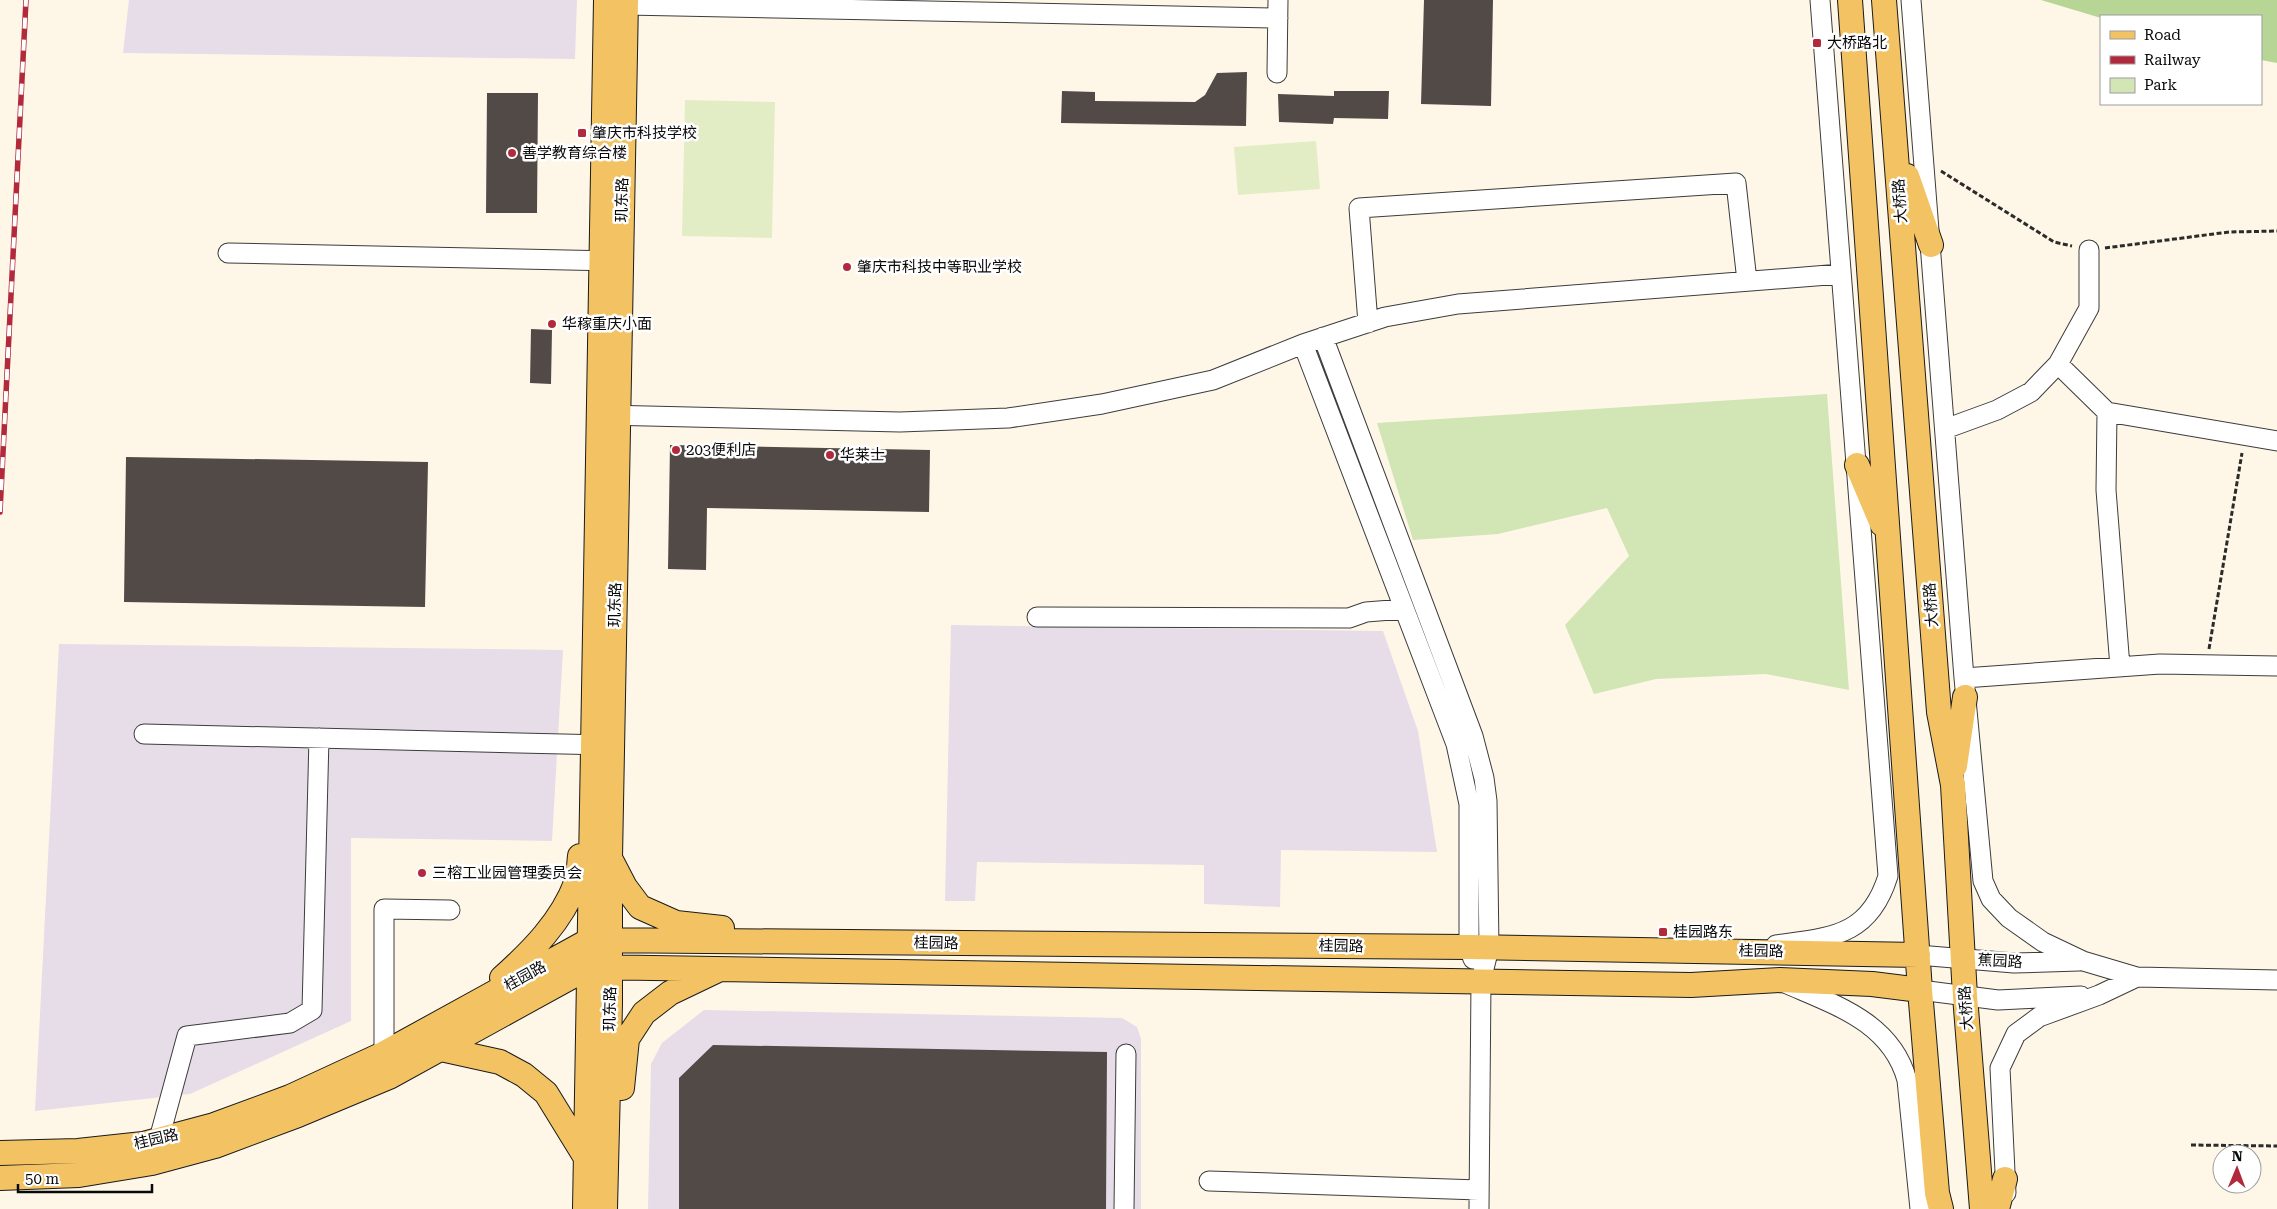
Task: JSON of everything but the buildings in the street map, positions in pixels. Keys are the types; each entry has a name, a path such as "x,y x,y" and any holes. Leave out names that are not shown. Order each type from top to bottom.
{"main road":[{"path":"1850,0 1920,990 1937,1204"},
{"name":"大桥路","path":"1884,0 1939,712 1953,785 1965,996 1982,1209"},
{"name":"玑东路","path":"600,940 610,858 603,745 611,261 619,2"},
{"path":"1896,141 1931,245"},
{"path":"1857,465 1889,541"},
{"path":"1953,785 1964,688"},
{"name":"玑东路","path":"603,745 592,817 600,940 606,1146 605,1209"},
{"path":"473,1004 524,958 554,923 576,882 582,839 592,817"},
{"path":"610,858 625,887 640,907 676,922 715,926 776,941"},
{"name":"桂园路","path":"0,1153 78,1151 143,1144 214,1125 290,1097 384,1053 473,1004 600,940 1479,948 1918,955"},
{"path":"0,1178 79,1175 152,1163 215,1146 298,1116 389,1077 600,968"},
{"name":"玑东路","path":"585,1209 586,1158 600,968"},
{"name":"桂园路","path":"600,968 1691,985 1780,980 1872,984 1920,990"},
{"path":"606,1146 620,1104 627,1039 644,1013 670,993 720,969"},
{"path":"441,1049 500,1062 524,1075 546,1093 586,1158"},
{"path":"1997,1209 2005,1179"}],"street":[{"path":"1736,951 1834,936 1848,930 1866,914 1882,894 1888,876 1820,0"},
{"path":"1911,0 1964,688 1983,881 1991,899 2009,918 2043,942 2083,961 2137,978 2277,980"},
{"path":"619,2 1278,9 1277,73"},
{"path":"1368,323 1359,208 1736,183 1747,281"},
{"path":"1945,429 1997,410 2031,392 2058,364 2089,308 2089,250"},
{"path":"228,254 611,261"},
{"path":"609,415 900,422 1008,418 1102,404 1213,380 1303,344 1385,317 1458,304 1841,274"},
{"path":"1323,337 1479,756 1487,801 1479,948"},
{"path":"1303,344 1456,744 1466,784 1481,982 1479,1209"},
{"path":"2058,364 2107,412 2277,441"},
{"path":"2107,412 2106,490 2120,667"},
{"path":"1037,617 1349,618 1366,612 1404,609"},
{"path":"1964,688 2120,667 2160,664 2277,666"},
{"path":"144,734 603,745"},
{"path":"152,1163 187,1036 290,1023 312,1010 319,738"},
{"path":"389,1077 384,1053 384,909 450,910"},
{"name":"蕉园路","path":"1918,955 2014,962 2083,961"},
{"path":"2007,1209 2000,1068 2016,1034 2039,1017 2099,995 2137,978"},
{"path":"1780,980 1854,1014 1880,1034 1902,1063 1907,1080 1920,1209"},
{"path":"1920,990 1998,1000 2099,995"},
{"path":"1124,1209 1126,1054"},
{"path":"1209,1181 1479,1190"}],"path":[{"path":"1924,160 2054,242 2089,250 2229,232 2277,231"},
{"path":"2206,665 2244,435"},
{"path":"2191,1145 2277,1146"}],"shaded area":[{"path":"129,0 577,0 575,59 123,53"},
{"path":"951,625 1383,631 1418,731 1437,852 1281,850 1280,907 1204,904 1204,865 977,862 975,901 945,901"},
{"path":"59,644 563,650 552,841 351,838 351,1021 190,1094 35,1111"},
{"path":"704,1010 1122,1018 1137,1027 1141,1039 1141,1209 648,1209 651,1064 662,1043"}],"green space":[{"path":"2041,0 2277,0 2277,63 2262,60 2262,15 2100,15 2100,18"},
{"path":"685,100 775,102 772,238 682,236"},
{"path":"1316,141 1320,189 1238,195 1234,147"},
{"path":"1827,394 1849,690 1766,674 1656,679 1594,694 1565,625 1629,556 1607,508 1498,534 1413,540 1377,423"}],"railway":[{"path":"0,512 26,0"}],"place":[{"name":"大桥路北","path":"1817,43"},
{"name":"肇庆市科技学校","path":"582,133"},
{"name":"善学教育综合楼","path":"512,153"},
{"name":"肇庆市科技中等职业学校","path":"847,267"},
{"name":"华稼重庆小面","path":"552,324"},
{"name":"203便利店","path":"676,450"},
{"name":"华莱士","path":"830,455"},
{"name":"三榕工业园管理委员会","path":"422,873"},
{"name":"桂园路东","path":"1663,932"}]}
